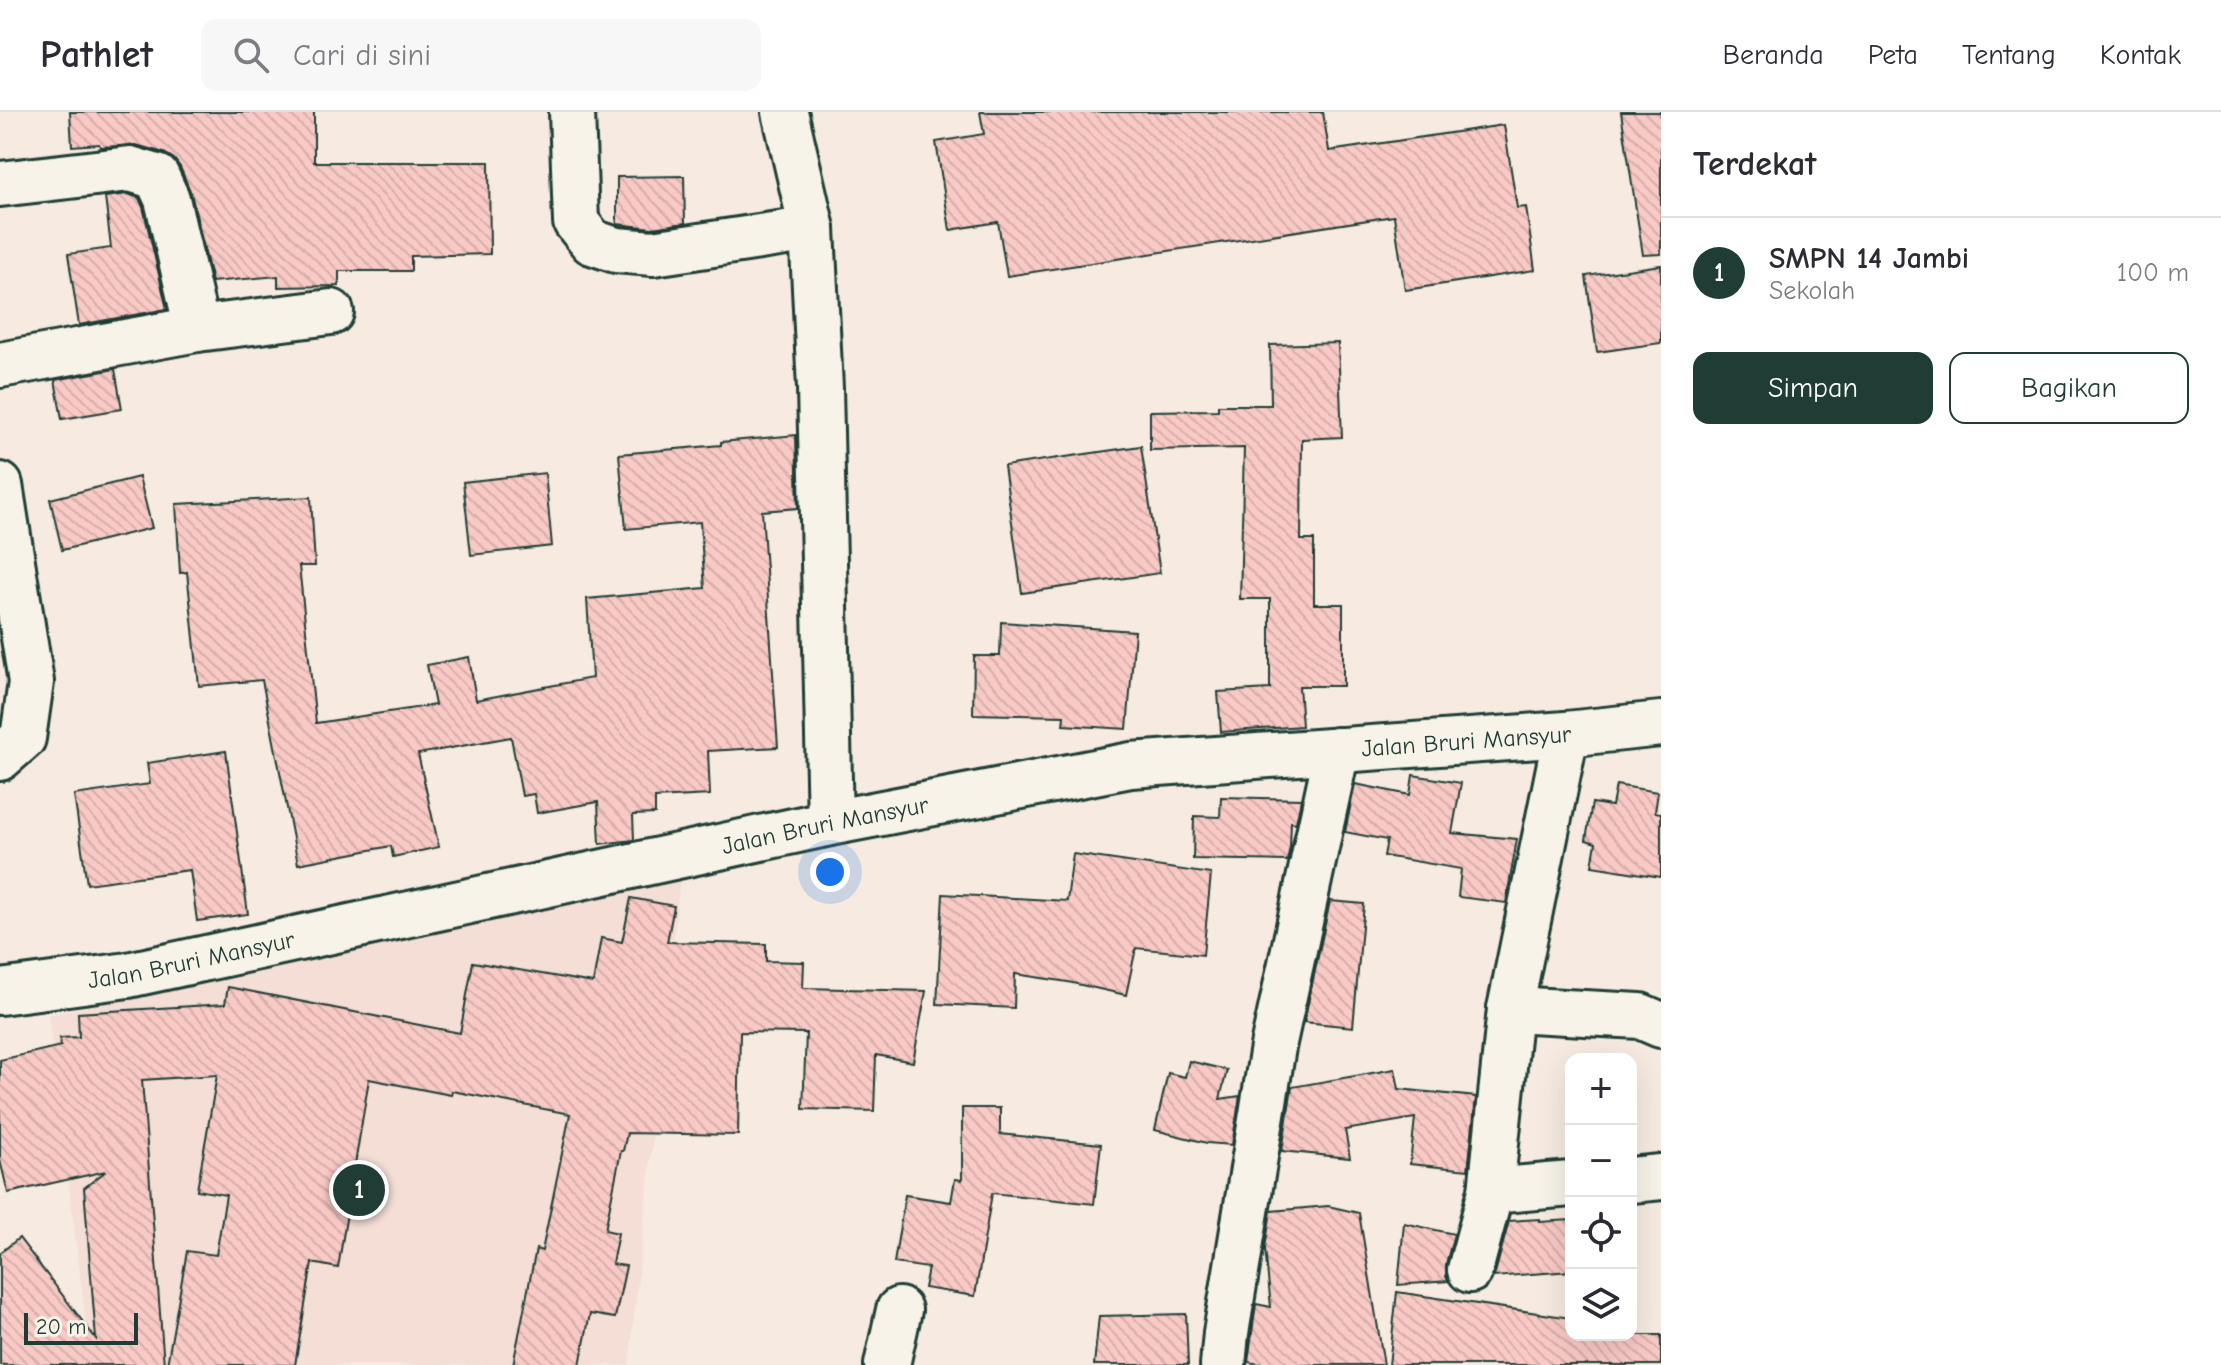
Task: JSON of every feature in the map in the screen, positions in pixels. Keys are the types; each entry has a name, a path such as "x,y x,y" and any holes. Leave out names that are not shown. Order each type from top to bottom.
{"street":[{"path":"572,112 576,222 592,242 616,250 653,253 812,229"},
{"path":"785,112 812,229 820,388 830,823"},
{"path":"0,184 130,169 157,177 167,199 197,329"},
{"path":"0,365 197,329 331,312"},
{"path":"0,485 31,682 23,738 0,758"},
{"name":"Jalan Bruri Mansyur","path":"0,992 128,975 830,823 1131,765 1566,734 1661,724"},
{"path":"1470,1270 1491,1191 1510,1009 1566,734"},
{"path":"1223,1365 1273,1047 1337,750"},
{"path":"1510,1009 1640,1016 1661,1025"},
{"path":"1637,1179 1661,1177"},
{"path":"1491,1191 1565,1185"},
{"path":"887,1365 899,1310"}],"shaded area":[{"path":"680,878 629,1365 91,1365 48,1015"}],"building":[{"path":"70,112 314,112 314,162 489,162 490,254 411,256 411,271 339,271 339,286 278,287 278,276 212,282 191,193 174,159 136,145 72,146"},
{"path":"980,112 1323,112 1329,151 1504,125 1517,208 1526,207 1535,270 1405,290 1394,216 1007,276 998,222 950,230 936,142 984,134"},
{"path":"1621,112 1661,112 1661,254 1643,255"},
{"path":"684,176 685,223 652,228 617,224 617,177"},
{"path":"128,194 139,198 143,207 167,309 79,325 68,254 111,248 105,197"},
{"path":"1661,265 1661,343 1597,352 1586,276"},
{"path":"1338,343 1342,437 1302,439 1301,540 1314,540 1314,604 1343,604 1343,686 1299,686 1302,726 1221,732 1218,692 1270,689 1270,599 1240,599 1244,448 1150,450 1150,411 1218,410 1218,405 1271,405 1270,345"},
{"path":"115,369 122,409 62,419 55,380"},
{"path":"796,435 798,508 762,511 778,747 708,751 710,795 655,798 655,814 633,815 634,840 600,844 598,802 537,813 534,794 522,796 511,737 418,754 439,847 393,857 391,846 298,864 262,680 199,686 187,572 180,573 176,504 311,497 315,566 299,566 316,723 435,705 427,665 469,657 476,700 592,678 587,599 705,588 700,522 626,529 619,454"},
{"path":"1141,446 1160,573 1022,593 1004,466"},
{"path":"545,473 552,546 471,555 463,482"},
{"path":"139,477 152,528 62,550 50,499"},
{"path":"1001,622 1135,631 1127,729 1063,725 1064,716 973,714 974,656 1000,656"},
{"path":"226,751 248,914 197,921 190,870 87,884 74,795 150,784 147,763"},
{"path":"1413,775 1461,783 1452,833 1517,839 1506,903 1458,897 1461,869 1384,856 1387,840 1345,832 1355,784 1410,795"},
{"path":"1616,785 1658,792 1655,812 1661,813 1661,877 1592,866 1596,843 1586,840 1592,803 1612,806"},
{"path":"1221,797 1301,799 1296,823 1291,822 1287,861 1193,859 1194,816 1220,817"},
{"path":"1073,854 1211,874 1203,955 1136,948 1126,995 1015,974 1014,1008 937,1004 943,894 1067,901"},
{"path":"631,898 674,906 667,942 766,944 766,961 804,962 803,988 926,991 913,1062 876,1055 874,1111 803,1109 806,1033 740,1032 738,1135 627,1133 605,1230 618,1233 612,1264 626,1266 615,1318 590,1314 580,1365 513,1365 536,1249 542,1251 570,1114 452,1091 451,1095 369,1079 338,1268 312,1263 295,1365 167,1365 187,1251 216,1255 226,1195 197,1190 217,1075 142,1080 164,1365 0,1365 0,1253 19,1238 96,1339 84,1188 106,1171 8,1193 0,1160 0,1060 61,1046 60,1038 79,1037 78,1013 225,1004 228,987 460,1033 473,962 593,983 601,938 622,942"},
{"path":"1330,901 1364,904 1353,1027 1304,1022"},
{"path":"1189,1061 1227,1070 1220,1099 1240,1096 1232,1145 1207,1143 1155,1130 1168,1073 1185,1077"},
{"path":"1395,1069 1399,1089 1476,1097 1468,1170 1410,1164 1415,1118 1345,1130 1350,1158 1282,1151 1292,1087"},
{"path":"962,1108 1000,1108 1000,1134 1101,1144 1094,1204 992,1193 975,1296 924,1288 928,1268 894,1263 905,1195 951,1202 955,1179 962,1180"},
{"path":"1328,1206 1359,1213 1384,1365 1265,1365 1248,1362 1256,1304 1271,1307 1265,1248 1271,1211"},
{"path":"1565,1220 1565,1271 1494,1277 1509,1221"},
{"path":"1404,1223 1454,1234 1446,1264 1448,1281 1398,1285"},
{"path":"1397,1292 1565,1317 1565,1341 1637,1341 1637,1335 1661,1335 1661,1365 1389,1365"},
{"path":"1186,1314 1188,1365 1094,1365 1099,1316"}],"place":[{"name":"SMPN 14 Jambi","path":"359,1190"}]}
